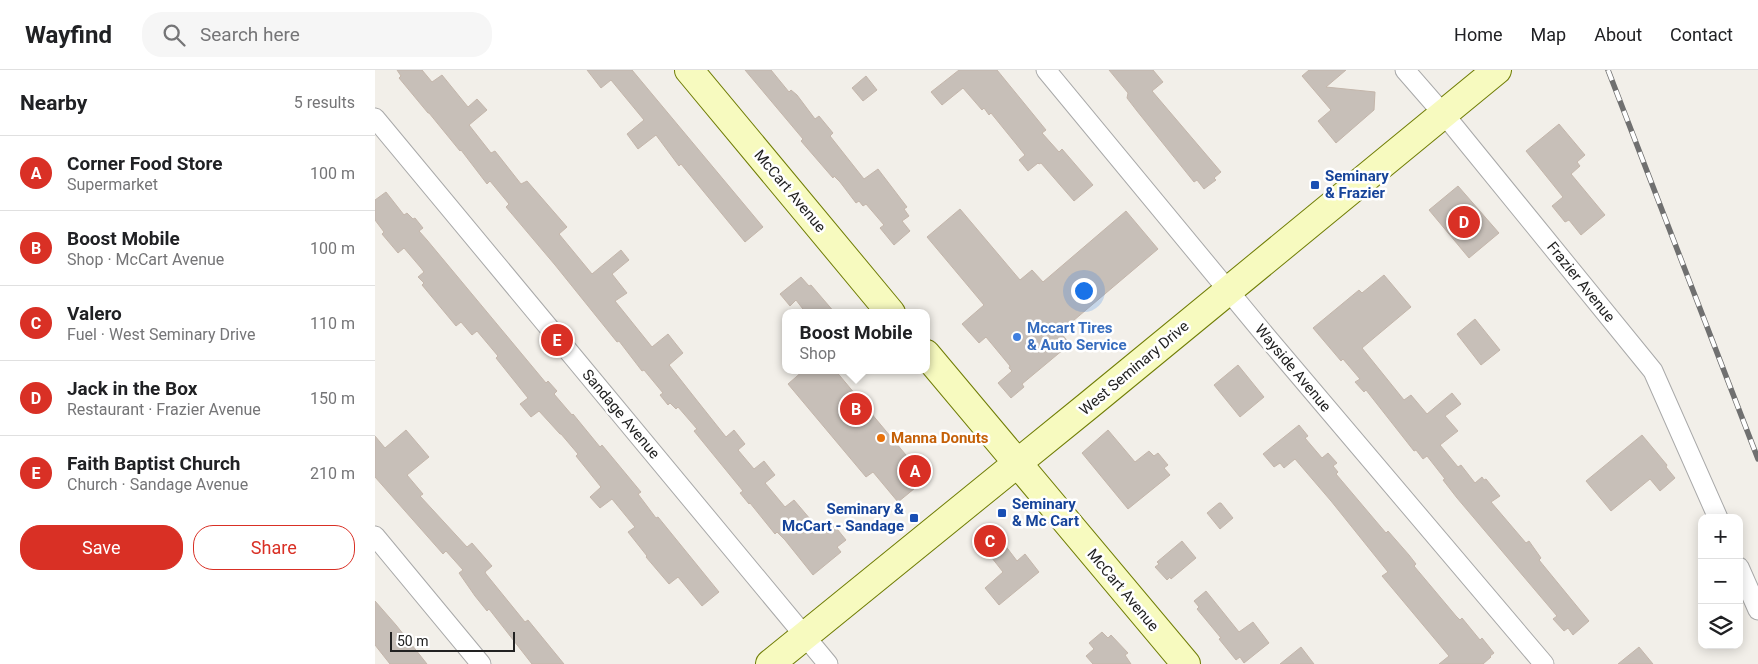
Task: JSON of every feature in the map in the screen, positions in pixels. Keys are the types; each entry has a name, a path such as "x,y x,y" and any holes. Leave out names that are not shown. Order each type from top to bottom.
{"main road":[{"name":"McCart Avenue","path":"689,70 888,309"},
{"name":"West Seminary Drive","path":"770,664 1497,70"},
{"name":"McCart Avenue","path":"930,359 1186,664"}],"street":[{"name":"Wayside Avenue","path":"1046,70 1543,664"},
{"name":"Frazier Avenue","path":"1405,70 1653,371 1716,514"},
{"name":"Sandage Avenue","path":"375,118 828,664"},
{"path":"375,536 481,664"},
{"path":"1743,576 1758,610"}],"building":[{"path":"397,70 422,70 432,82 442,75 468,107 477,99 487,110 469,125 491,153 495,151 521,184 527,181 567,227 559,234 592,274 621,250 629,260 612,274 627,293 615,301 652,347 668,334 683,353 669,365 695,398 726,437 734,430 745,444 738,450 754,469 764,461 775,475 765,483 785,507 794,500 816,526 818,524 820,527 829,519 846,540 837,547 841,552 813,575 785,540 777,532 775,534 740,493 743,491 694,431 697,429 678,407 676,409 670,403 668,405 660,395 663,393 644,370 642,371 619,341 617,342 506,207 509,204 490,181 487,184 461,150 399,78 401,76"},
{"path":"587,70 632,70 763,227 745,242 681,164 679,166 656,135 638,149 627,134 644,120 611,80 601,88"},
{"path":"745,70 771,70 789,92 791,90 797,95 815,119 819,116 833,133 830,136 864,179 878,169 907,207 904,209 909,216 902,221 910,231 894,245 880,228 884,225 866,204 863,206 859,201 856,203 840,182 834,176 833,178"},
{"path":"959,70 997,70 1046,130 1042,133 1059,152 1062,149 1093,185 1074,201 1041,163 1038,163 1028,171 1019,160 1025,155 991,113 989,115 984,108 982,110 963,88 942,105 931,92"},
{"path":"1109,70 1153,70 1163,82 1152,91 1221,172 1214,178 1216,180 1204,189 1197,180 1194,182 1127,98 1128,93"},
{"path":"1309,70 1346,70 1326,87 1375,92 1374,110 1336,143 1318,121 1331,110 1302,76"},
{"path":"866,76 877,90 863,101 852,88"},
{"path":"1559,124 1585,155 1577,162 1580,166 1571,174 1605,215 1581,235 1569,220 1565,222 1552,206 1563,197 1526,151"},
{"path":"1458,186 1499,233 1469,258 1429,210"},
{"path":"386,192 404,215 407,213 413,219 415,218 423,228 419,231 546,383 548,381 557,391 554,394 600,447 602,445 641,492 638,494 656,518 658,517 719,592 702,606 678,577 669,584 646,557 628,532 635,527 612,499 600,508 590,497 601,487 576,456 578,454 539,411 531,417 520,404 528,398 496,358 498,356 477,331 472,335 461,322 456,326 422,285 424,283 418,277 424,272 421,268 404,248 398,253 382,234 384,232 375,220 375,200"},
{"path":"960,209 1020,280 1032,270 1043,282 1126,211 1158,249 1060,332 1070,344 1022,384 1024,387 1011,398 998,383 1012,371 1009,368 1010,366 986,337 979,343 962,324 984,305 927,237"},
{"path":"1384,275 1411,307 1362,348 1404,400 1411,395 1427,414 1452,393 1461,404 1445,416 1458,431 1440,445 1458,467 1461,465 1475,483 1482,477 1484,480 1486,479 1500,496 1491,502 1526,543 1529,541 1541,558 1539,560 1589,621 1573,635 1568,628 1564,631 1553,619 1557,616 1457,498 1427,456 1423,459 1416,450 1414,451 1366,390 1364,392 1355,382 1360,379 1343,359 1341,361 1313,328 1359,290 1362,293"},
{"path":"801,277 809,286 811,285 832,309 803,309 796,300 790,306 780,294"},
{"path":"1475,319 1500,350 1481,365 1457,334"},
{"path":"1238,365 1264,397 1240,417 1214,385"},
{"path":"799,374 838,374 926,479 898,502 873,472 866,477 788,384"},
{"path":"1299,425 1308,436 1305,438 1322,458 1328,453 1337,463 1333,466 1338,472 1336,474 1386,533 1388,531 1409,555 1416,564 1414,566 1456,616 1460,620 1462,618 1480,640 1482,638 1494,653 1483,664 1439,664 1449,656 1382,576 1388,572 1331,501 1295,459 1284,468 1280,463 1274,467 1263,454"},
{"path":"406,430 429,457 407,475 423,494 420,496 467,547 472,543 492,566 485,572 486,574 525,622 528,620 564,664 532,664 489,609 487,611 475,596 459,573 463,570 446,551 443,554 375,477 375,436 385,448"},
{"path":"1108,430 1135,462 1149,451 1154,456 1158,453 1168,465 1164,468 1170,475 1128,509 1082,453"},
{"path":"1642,435 1667,465 1666,467 1675,478 1660,491 1650,479 1611,511 1586,481"},
{"path":"1219,503 1233,518 1220,529 1207,513"},
{"path":"992,528 1017,561 1025,554 1039,572 999,605 985,588 1003,572 977,539"},
{"path":"1182,541 1196,558 1171,579 1170,577 1167,580 1155,567 1159,564 1157,562"},
{"path":"1206,591 1239,632 1253,622 1269,643 1244,663 1240,657 1236,660 1197,609 1199,607 1194,601"},
{"path":"375,601 427,664 390,664 375,645"},
{"path":"1102,632 1108,638 1111,635 1128,653 1125,655 1131,664 1093,664 1086,656 1094,649 1089,643"},
{"path":"1301,647 1314,664 1280,664"},
{"path":"1639,647 1653,664 1618,664"}],"railway":[{"path":"1608,70 1758,459"}],"place":[{"name":"Seminary & Frazier","path":"1315,185"},
{"name":"Jack in the Box","path":"1464,222"},
{"name":"Mccart Tires & Auto Service","path":"1017,337"},
{"name":"Faith Baptist Church","path":"557,340"},
{"name":"Boost Mobile","path":"856,409"},
{"name":"Manna Donuts","path":"881,438"},
{"name":"Corner Food Store","path":"915,471"},
{"name":"Seminary & Mc Cart","path":"1002,513"},
{"name":"Seminary & McCart - Sandage","path":"914,518"},
{"name":"Valero","path":"990,541"}]}
